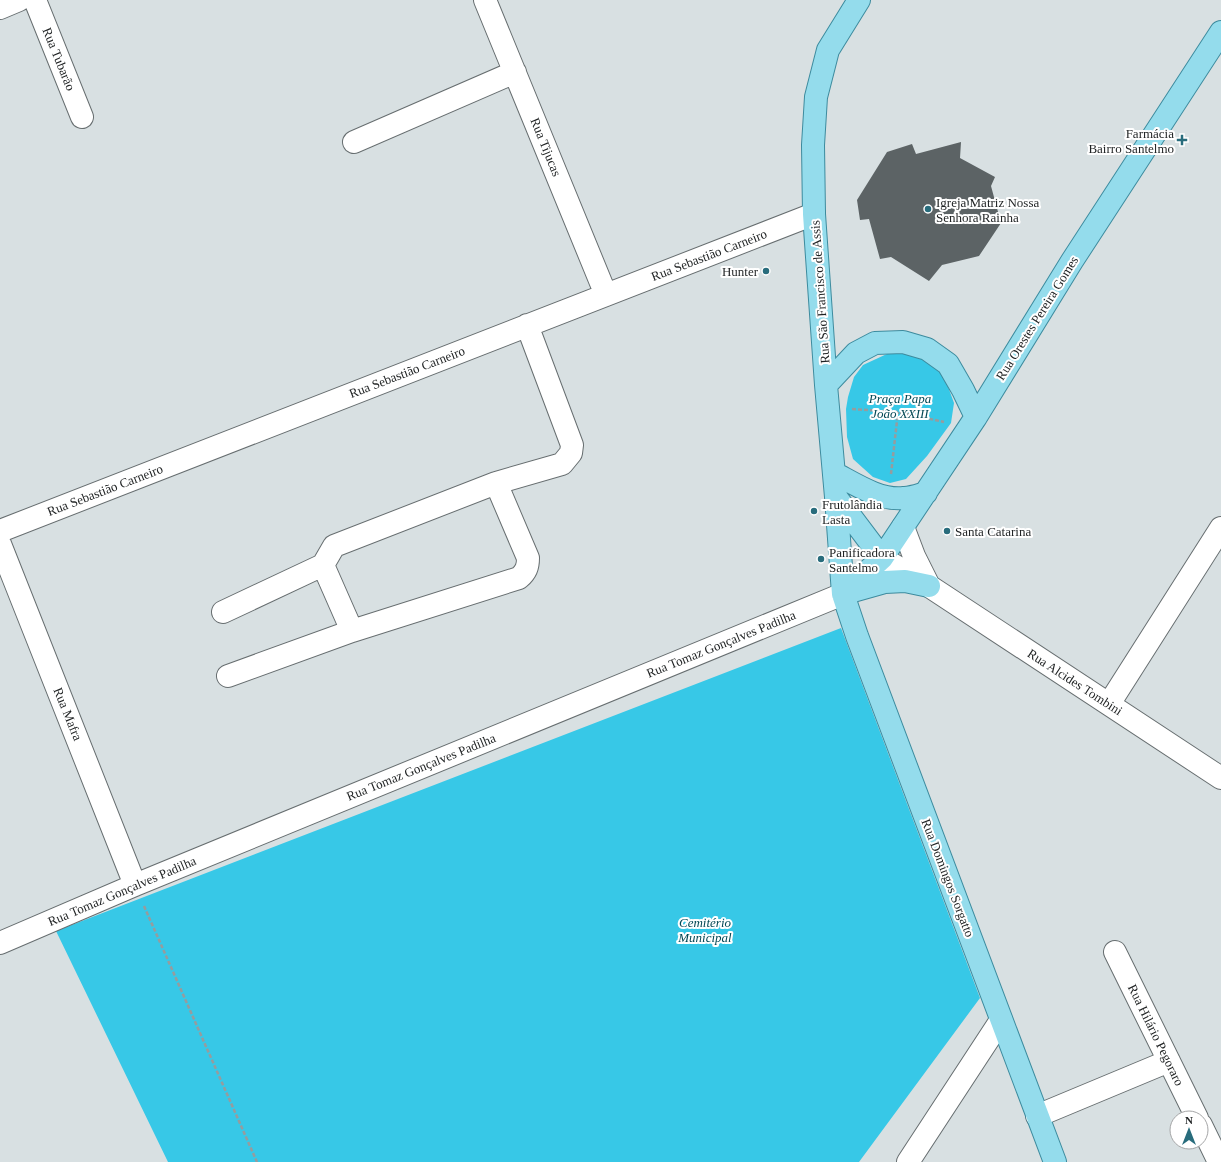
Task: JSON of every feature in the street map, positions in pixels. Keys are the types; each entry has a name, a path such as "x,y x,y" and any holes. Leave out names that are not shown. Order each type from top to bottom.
{"main road":[{"name":"Rua São Francisco de Assis","path":"843,594 814,214 813,145 816,97 828,50 859,0"},
{"name":"Rua Orestes Pereira Gomes","path":"843,594 882,558 926,493 972,423 1076,254 1221,32"},
{"path":"826,385 856,353 875,343 903,342 927,349 948,364 963,390 972,423"},
{"path":"834,473 863,489 890,498 905,498 926,493"},
{"path":"836,497 882,558"},
{"path":"843,594 885,582 905,581 929,586"},
{"name":"Rua Domingos Sorgatto","path":"843,594 856,636 1055,1162"}],"street":[{"path":"0,8 19,0"},
{"name":"Rua Tubarão","path":"35,0 82,117"},
{"name":"Rua Tijucas","path":"485,0 606,295"},
{"path":"354,142 515,72"},
{"name":"Rua Sebastião Carneiro","path":"0,531 814,214"},
{"path":"223,612 323,565 334,546 496,483 562,464 571,453 572,445 527,325"},
{"path":"228,676 352,632 519,578 528,567 528,558 496,483"},
{"path":"903,527 914,556 929,586"},
{"path":"1108,704 1221,528"},
{"name":"Rua Mafra","path":"0,544 135,885"},
{"name":"Rua Alcides Tombini","path":"882,558 929,586 1221,778"},
{"path":"323,565 352,632"},
{"name":"Rua Tomaz Gonçalves Padilha","path":"0,943 135,885 843,594"},
{"name":"Rua Hilário Pegoraro","path":"1115,952 1193,1110"},
{"path":"908,1162 1001,1020"},
{"path":"1037,1116 1169,1061"},
{"path":"1209,1141 1219,1162"}],"path":[{"path":"856,409 898,412 951,423 972,423"},
{"path":"890,498 890,483 898,412"},
{"path":"135,885 257,1162"}],"green space":[{"name":"Praça Papa João XXIII","path":"889,353 916,354 934,364 946,381 954,403 951,423 927,456 906,479 890,483 873,477 853,459 847,437 846,409 854,377 863,365"},
{"name":"Cemitério Municipal","path":"841,628 980,998 859,1162 168,1162 56,931"}],"building":[{"name":"Igreja Matriz Nossa Senhora Rainha","path":"961,142 960,158 995,177 991,186 1001,223 979,256 942,265 929,281 891,257 880,259 869,219 860,220 857,200 887,152 912,144 916,154"}],"place":[{"name":"Farmácia Bairro Santelmo","path":"1182,140"},
{"name":"Igreja Matriz Nossa Senhora Rainha","path":"928,209"},
{"name":"Hunter","path":"766,271"},
{"name":"Frutolândia Lasta","path":"814,511"},
{"name":"Santa Catarina","path":"947,531"},
{"name":"Panificadora Santelmo","path":"821,559"}]}
